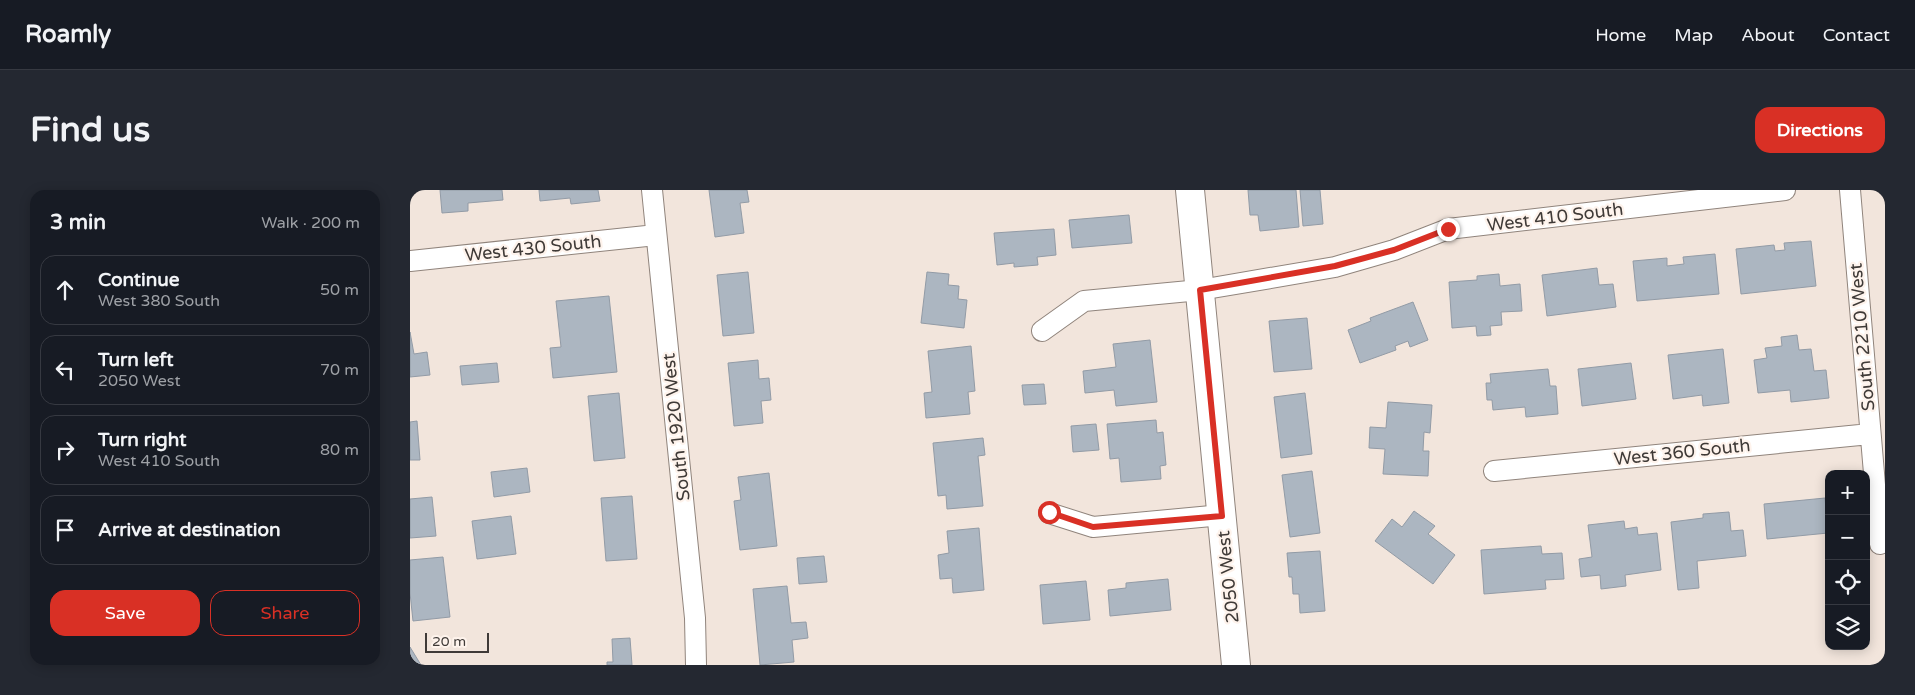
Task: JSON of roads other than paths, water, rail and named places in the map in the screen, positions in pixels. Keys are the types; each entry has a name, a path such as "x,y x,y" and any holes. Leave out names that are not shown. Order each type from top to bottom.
{"street":[{"name":"South 1920 West","path":"652,190 695,618 696,665"},
{"name":"2050 West","path":"1190,190 1236,665"},
{"name":"West 410 South","path":"1042,331 1084,301 1200,290 1335,266 1394,250 1448,229 1785,190"},
{"name":"South 2210 West","path":"1850,190 1880,544"},
{"name":"West 430 South","path":"410,261 656,235"},
{"name":"West 360 South","path":"1494,471 1870,434"},
{"path":"1049,512 1093,527 1222,516"}]}
